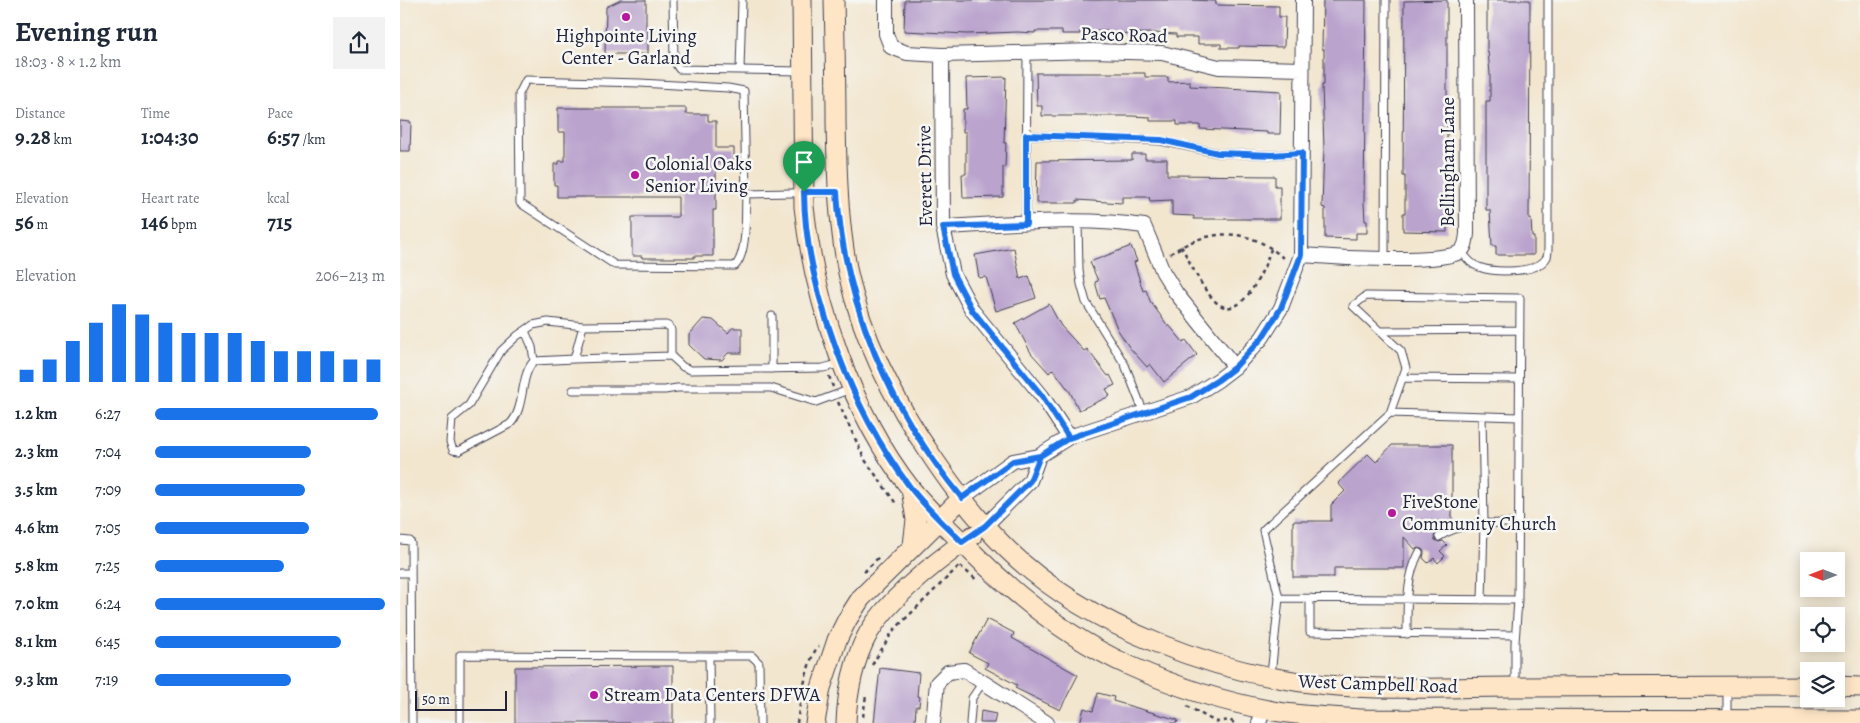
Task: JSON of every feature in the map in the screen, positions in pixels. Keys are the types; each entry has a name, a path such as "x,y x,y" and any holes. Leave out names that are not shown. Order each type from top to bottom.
{"main road":[{"name":"West Campbell Road","path":"802,0 804,192 807,228 835,368 854,388 879,441 911,489 996,576 1036,609 1102,651 1130,666 1224,699 1260,719 1301,715 1406,721 1860,720"},
{"name":"West Campbell Road","path":"834,0 838,214 849,275 863,323 877,360 905,415 947,479 962,498 1010,552 1065,596 1142,636 1222,667 1271,678 1331,686 1400,688 1800,686"},
{"path":"911,489 916,520 913,545"},
{"path":"815,723 821,688 837,640 861,598 962,498"},
{"path":"846,723 854,668 869,632 881,616 918,578 985,526"},
{"path":"1260,719 1271,678"},
{"path":"1845,686 1860,687"}],"street":[{"name":"Pasco Road","path":"886,0 886,34 891,47 907,53 942,55 1093,51 1162,53 1219,67 1302,69"},
{"path":"962,498 1013,461 1040,456 1069,438 1191,397 1235,367 1262,338 1281,308 1301,255 1303,0"},
{"name":"Bellingham Lane","path":"1301,255 1415,259 1454,255 1462,251 1466,243 1467,234 1466,0"},
{"name":"Everett Drive","path":"942,55 943,227 953,274 972,310 1042,396 1069,438"},
{"path":"943,227 1078,222 1119,222 1144,226 1163,272 1176,293 1235,367"},
{"path":"985,526 1030,481 1040,456"},
{"path":"933,723 937,683 948,672 964,670 1030,719 1047,723"}],"lane":[{"path":"674,0 674,61 679,69 803,71"},
{"path":"740,70 742,0"},
{"path":"1384,259 1386,0"},
{"path":"1462,251 1473,264 1497,271 1532,268 1540,264 1547,257 1548,0"},
{"path":"1026,53 1026,224"},
{"path":"526,80 650,83 728,88 744,91 746,194 744,244 740,261 735,266 615,265 520,203 518,94 526,80"},
{"path":"1026,135 1161,140 1218,153 1272,155 1302,153"},
{"path":"746,194 837,192"},
{"path":"1078,222 1079,270 1086,302 1125,365 1144,413"},
{"path":"1271,678 1279,598 1263,530 1390,413 1406,368 1401,351 1354,306 1366,296 1520,298 1520,417 1517,523 1518,600 1515,635 1515,687"},
{"path":"772,316 772,369"},
{"path":"525,331 532,347 534,360 529,369 516,418 510,424 459,451 452,450 450,442 452,419 469,405 502,352 516,336 533,325 548,322 583,326 666,325 671,330 671,356 683,368 691,370 835,368"},
{"path":"574,359 583,326"},
{"path":"1380,331 1520,330"},
{"path":"534,360 671,356"},
{"path":"1402,378 1520,379"},
{"path":"573,390 771,388 816,402 854,388"},
{"path":"1390,413 1520,417"},
{"path":"1482,416 1484,523 1482,600"},
{"path":"1439,537 1448,531 1484,523 1517,523"},
{"path":"400,540 406,539 411,544 412,723"},
{"path":"1407,634 1407,599 1412,568 1419,553"},
{"path":"400,573 411,573"},
{"path":"1279,598 1518,600"},
{"path":"1310,598 1310,632 1515,635"},
{"path":"460,723 460,655 752,656 759,663 760,723"},
{"path":"709,656 710,723"},
{"path":"970,723 972,698 982,682"},
{"path":"1727,687 1727,721"}],"path":[{"path":"1168,255 1195,239 1222,234 1256,241 1272,249 1286,262"},
{"path":"1181,246 1213,299 1223,306 1229,307 1240,304 1256,284 1272,249"},
{"path":"833,387 835,368"},
{"path":"841,410 865,460 902,511"},
{"path":"858,578 887,550"},
{"path":"871,667 893,631 960,566"},
{"path":"797,723 808,669 816,649 822,645"},
{"path":"862,723 866,694"}],"building":[{"name":"Highpointe Living Center - Garland","path":"621,0 646,0 648,54 605,54 606,7"},
{"path":"905,0 1189,0 1216,1 1216,5 1279,6 1279,17 1285,17 1284,47 1239,46 1239,48 1221,48 1221,44 1198,44 1198,37 1176,37 1176,34 1153,33 1107,34 1107,31 1080,31 1080,34 1062,34 1062,31 1035,31 1035,33 967,34 904,31"},
{"path":"1323,0 1366,0 1364,203 1367,233 1356,233 1356,239 1325,238 1325,208 1322,207 1324,148 1322,85 1324,85 1324,49 1322,49"},
{"path":"1447,0 1447,232 1403,231 1403,213 1405,213 1405,176 1403,176 1404,1"},
{"path":"1487,0 1530,0 1529,219 1531,219 1532,237 1534,237 1534,255 1496,255 1496,246 1492,246 1490,210 1486,210 1486,101 1490,101 1490,74 1487,51"},
{"path":"1036,73 1145,73 1145,77 1168,77 1168,82 1190,81 1190,86 1281,91 1280,134 1200,129 1200,125 1177,125 1177,121 1150,121 1150,117 1042,116 1042,106 1037,106"},
{"path":"1006,77 1004,143 1006,143 1005,167 1003,167 1003,197 963,198 962,174 966,174 966,132 963,132 963,109 967,109 966,78"},
{"name":"Colonial Oaks Senior Living","path":"558,108 686,108 686,114 708,114 708,121 716,121 716,148 734,148 734,162 716,162 716,210 713,210 713,256 642,258 642,256 632,256 632,217 678,217 678,197 557,197 557,185 554,185 554,164 559,164 559,161 565,161 565,132 558,132"},
{"path":"400,121 411,122 410,151 400,151"},
{"path":"1132,154 1145,154 1145,159 1167,159 1167,175 1275,176 1275,186 1280,186 1280,219 1194,219 1194,216 1172,215 1172,200 1150,201 1149,197 1122,197 1122,203 1077,200 1077,203 1036,203 1037,161 1132,160"},
{"path":"1131,246 1137,261 1134,262 1143,291 1146,290 1150,301 1168,326 1183,342 1186,340 1197,355 1164,382 1150,364 1147,367 1129,347 1118,330 1104,298 1100,299 1095,282 1098,281 1090,262"},
{"path":"1014,248 1020,279 1029,276 1036,298 996,311 986,277 979,278 975,255"},
{"path":"1049,304 1061,326 1084,351 1087,349 1108,376 1110,375 1115,385 1106,389 1110,396 1079,410 1070,392 1053,369 1049,373 1031,353 1015,323"},
{"path":"703,319 713,320 728,333 732,328 742,328 742,353 728,353 722,360 704,359 689,345 689,335"},
{"name":"FiveStone Community Church","path":"1392,445 1452,445 1452,522 1425,521 1436,533 1435,540 1443,541 1447,545 1440,551 1445,556 1438,563 1434,558 1428,563 1423,558 1423,550 1415,549 1404,537 1404,568 1334,568 1334,577 1293,577 1293,521 1331,521 1331,505 1345,491 1338,483 1368,454 1376,462"},
{"path":"987,619 1014,633 1012,638 1078,675 1060,710 1015,688 1017,685 985,668 988,663 969,653"},
{"name":"Stream Data Centers DFWA","path":"673,666 673,723 515,723 515,667"},
{"path":"880,668 919,673 917,696 920,697 919,706 916,706 915,723 874,723"},
{"path":"1098,693 1114,697 1113,701 1178,720 1177,723 1080,723 1084,708 1093,711"},
{"path":"981,711 996,714 994,723 980,723"}],"place":[{"name":"Highpointe Living Center - Garland","path":"626,17"},
{"name":"Colonial Oaks Senior Living","path":"635,175"},
{"name":"FiveStone Community Church","path":"1392,513"},
{"name":"Stream Data Centers DFWA","path":"594,695"}],"route":[{"path":"804,192 804,207 810,250 822,302 838,351 872,428 890,459 911,489 962,542 985,526 1030,481 1040,456 1069,438 1042,396 972,310 953,274 943,227 1026,224 1026,135 1161,140 1218,153 1272,155 1302,153 1301,255 1281,308 1262,338 1235,367 1218,380 1191,397 1069,438 1040,456 1013,461 962,498 947,479 905,415 888,386 877,360 854,296 849,275 838,214 837,192 804,192"}]}
